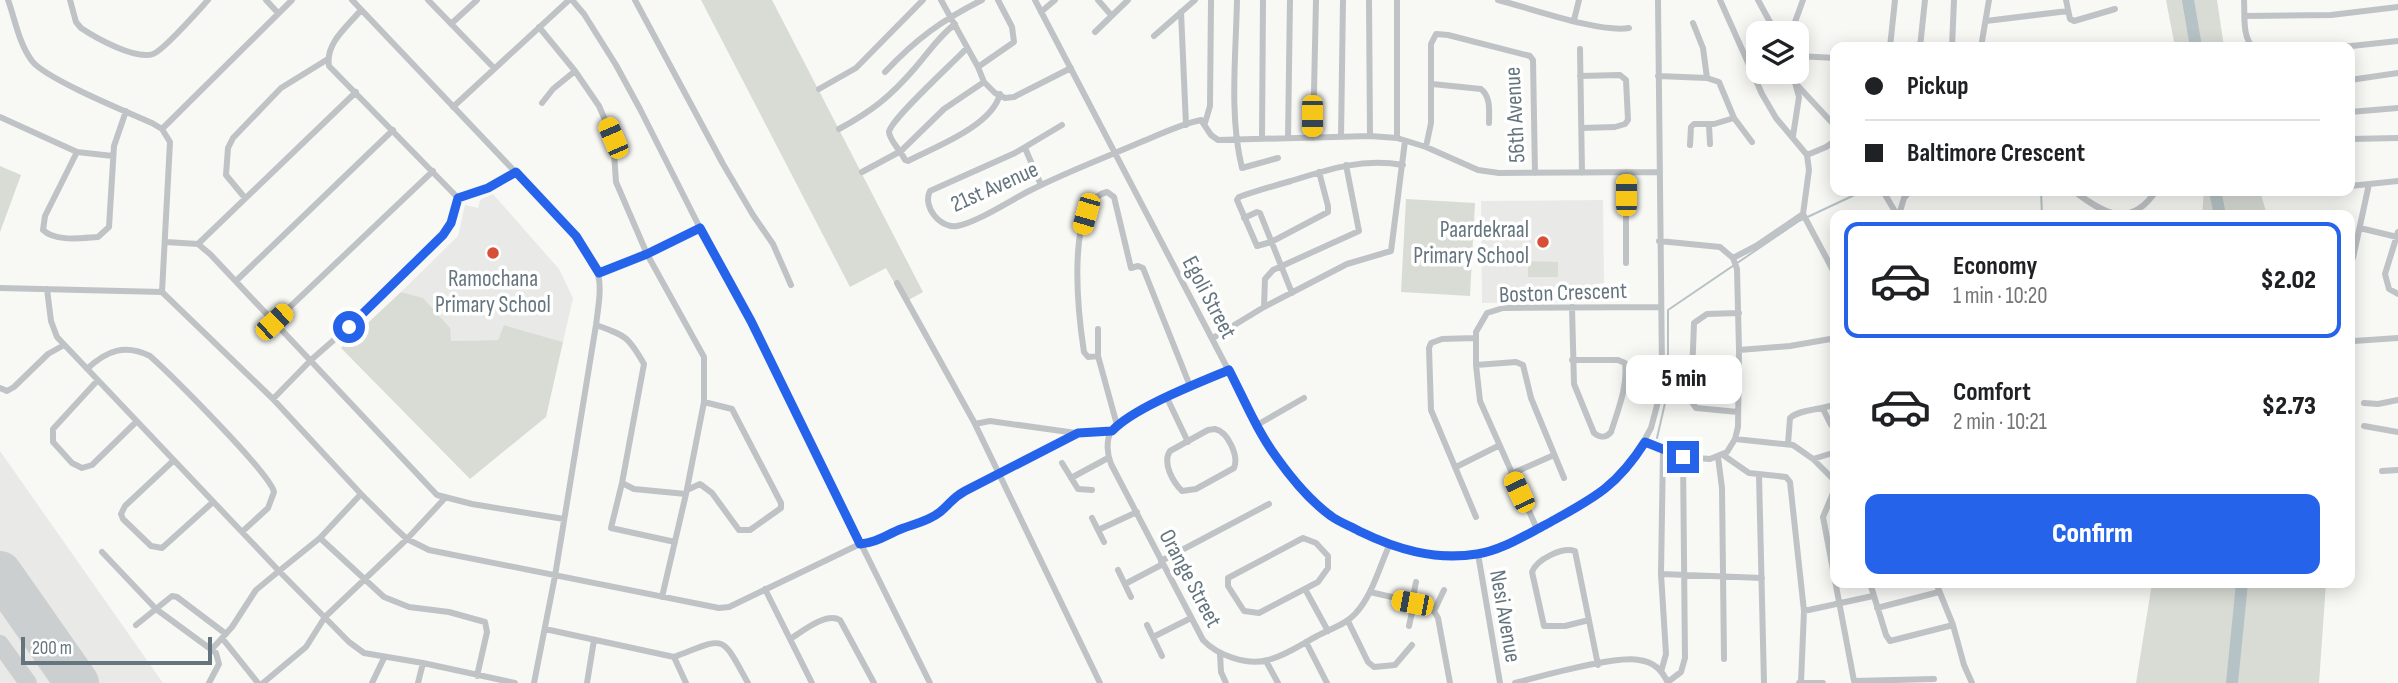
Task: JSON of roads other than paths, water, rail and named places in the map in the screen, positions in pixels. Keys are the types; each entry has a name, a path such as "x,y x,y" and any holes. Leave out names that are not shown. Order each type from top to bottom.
{"street":[{"path":"8,0 24,47 35,64 51,75 162,129 170,142 162,292"},
{"path":"73,1 76,22 81,29 135,54 146,55 158,51 208,0"},
{"path":"267,0 278,13"},
{"path":"162,129 292,0"},
{"path":"352,0 576,236 599,273 601,288 596,325 555,576 534,683"},
{"path":"428,0 494,68"},
{"path":"451,24 477,0"},
{"path":"453,107 570,0 584,14 616,65 751,321 930,683"},
{"path":"635,0 723,164 773,244 791,285"},
{"path":"819,89 856,68 923,0"},
{"path":"941,0 984,82 991,90 1005,98 1014,97 1071,68"},
{"path":"885,72 910,46 951,16 982,0"},
{"path":"978,67 1014,42 1012,27 998,0"},
{"name":"Egoli Street","path":"1035,0 1146,216 1277,459 1313,501 1332,517 1389,546 1429,554 1478,554 1518,539 1609,487 1632,463 1645,442 1660,394 1658,0"},
{"path":"1041,12 1055,0"},
{"path":"1098,0 1111,15"},
{"path":"1095,32 1128,0"},
{"path":"1154,36 1195,0"},
{"path":"1211,0 1210,106 1205,123 1214,138 1397,138 1426,147 1484,172 1658,172"},
{"path":"1237,0 1236,138 1242,168 1278,158"},
{"path":"1262,138 1263,0"},
{"path":"1287,138 1290,0"},
{"path":"1313,138 1316,0"},
{"path":"1340,137 1343,0"},
{"path":"1369,0 1370,136"},
{"path":"1397,0 1397,138"},
{"path":"1498,0 1598,27 1629,28"},
{"path":"1574,20 1580,0"},
{"path":"1720,0 1762,94 1776,118 1807,155 1809,170 1805,217 1830,265"},
{"path":"1758,0 1769,21"},
{"path":"1795,21 1803,0"},
{"path":"1890,42 1895,0"},
{"path":"1921,42 1925,0"},
{"path":"1952,42 1954,0"},
{"path":"1981,42 1989,0"},
{"path":"2066,0 2070,19 2074,21 2115,9"},
{"path":"2244,0 2249,42"},
{"path":"2245,16 2332,15 2398,8"},
{"path":"361,10 332,45 328,59 332,70 458,198"},
{"path":"1986,20 2015,19 2068,11"},
{"path":"1181,12 1186,125"},
{"path":"1693,23 1706,60 1707,78"},
{"path":"839,129 879,105 918,65 941,35 955,24"},
{"path":"539,27 599,106 613,138 616,182 647,254 704,357 704,402 662,597"},
{"name":"56th Avenue","path":"1426,147 1431,123 1431,44 1436,34 1448,35 1530,56 1534,65 1535,173"},
{"path":"2355,46 2398,41"},
{"path":"967,48 892,126 890,137 905,160 908,161 974,127 994,108 1000,94"},
{"path":"1580,49 1582,173"},
{"path":"1809,57 1830,58"},
{"path":"245,198 226,175 228,148 233,138 281,88 328,59"},
{"path":"542,103 553,89 575,71"},
{"path":"2355,79 2398,73"},
{"path":"1580,76 1620,75 1626,80 1628,120 1615,127 1582,128"},
{"path":"1658,76 1707,78 1721,83 1734,118 1752,142"},
{"path":"862,172 901,151 944,109 984,82"},
{"path":"1432,84 1484,92 1488,103 1489,123"},
{"path":"1793,136 1798,108 1797,85"},
{"path":"1797,85 1830,121"},
{"path":"198,244 356,92"},
{"path":"2355,112 2398,108"},
{"path":"77,152 45,216 43,230 51,236 98,237 106,232 110,222 113,156 127,111"},
{"path":"0,117 77,152 113,156"},
{"path":"1690,145 1691,127 1694,124 1709,125 1734,118"},
{"name":"21st Avenue","path":"1062,125 1025,148 934,188 927,196 940,222 957,226 1114,151 1198,120 1205,123"},
{"path":"1709,125 1710,144"},
{"path":"236,281 393,130"},
{"path":"2355,139 2398,138"},
{"path":"1213,338 1264,307 1347,264 1391,251 1405,141"},
{"path":"1807,155 1830,144"},
{"path":"1025,148 1041,185"},
{"path":"1319,172 1328,212 1272,242 1257,246 1237,200 1239,197 1319,172 1346,165 1368,162 1403,165"},
{"path":"1264,307 1265,279 1273,270 1359,231 1346,165"},
{"path":"274,322 433,171"},
{"path":"458,198 488,188 516,172"},
{"path":"1626,172 1626,263"},
{"path":"2355,185 2398,181"},
{"path":"2355,249 2369,184"},
{"path":"1098,356 1088,357 1084,352 1077,273 1078,245 1090,204 1095,197 1107,192 1114,197 1131,268 1141,266 1145,272 1189,386"},
{"path":"2081,196 2104,210"},
{"path":"2138,210 2152,196"},
{"path":"273,399 443,235 451,223 458,198"},
{"path":"1244,218 1255,212 1260,214 1292,293"},
{"path":"1733,260 1805,217"},
{"path":"599,273 647,254 700,228"},
{"path":"2360,228 2397,235 2385,279 2389,289 2398,294"},
{"path":"1645,442 1683,457 1701,459 1720,456 1732,446 1738,427 1737,269 1726,250 1712,245 1659,241"},
{"path":"166,242 198,244 311,360 431,490 445,498 564,519"},
{"path":"897,283 975,424 1100,683"},
{"path":"0,288 162,292 273,399 361,494 407,539 441,553 719,608 729,607 860,544 877,541 916,525 941,511 951,499 1078,433"},
{"path":"47,289 53,331 64,345 298,592 357,649 384,658 423,663 515,683"},
{"path":"1572,307 1572,360 1574,384 1594,433 1607,436 1611,432 1622,397 1625,363 1618,360 1572,360"},
{"name":"Boston Crescent","path":"1476,338 1483,319 1493,309 1661,307"},
{"path":"1738,412 1702,411 1691,401 1694,323 1707,314 1739,313"},
{"path":"596,325 624,335 644,364 611,528 675,542"},
{"path":"1071,478 1108,458 1108,447 1114,428 1098,356 1098,329"},
{"path":"1476,517 1431,410 1429,348 1431,343 1442,339 1476,338 1480,401 1536,529"},
{"path":"2355,341 2398,338"},
{"path":"1739,349 1790,346 1830,339"},
{"path":"0,388 7,391 13,387 48,354 64,345"},
{"path":"87,369 98,358 114,349 134,349 150,356 236,444 267,477 274,492 268,508 243,531"},
{"path":"1476,365 1516,362 1523,365 1531,398 1564,478"},
{"path":"975,424 998,422 1078,433 1114,428 1189,386 1229,370"},
{"path":"97,381 53,429 52,442 72,463 82,468 92,465 136,422"},
{"path":"1167,398 1188,442"},
{"path":"1257,425 1304,398"},
{"path":"2364,403 2378,404 2398,400"},
{"path":"622,483 634,489 686,492 700,484 706,486 738,530 750,530 781,508 781,503 732,409 704,402"},
{"path":"1788,444 1790,418 1796,413 1830,406"},
{"path":"1823,409 1830,423"},
{"path":"2364,426 2398,432"},
{"path":"1208,430 1221,430 1236,457 1234,468 1196,489 1182,491 1166,463 1166,456 1188,442 1208,430"},
{"path":"1735,439 1793,445 1813,459 1830,477"},
{"path":"1456,467 1499,446"},
{"path":"1661,672 1666,654 1661,575 1663,449"},
{"path":"1813,459 1830,454"},
{"path":"1511,474 1554,455"},
{"path":"1720,456 1749,473 1786,477 1790,482 1804,611 1800,683 1824,683"},
{"path":"1720,456 1724,660"},
{"path":"1515,683 1628,659 1651,663 1668,682 1681,672 1685,658 1683,457"},
{"name":"Orange Street","path":"1108,458 1203,640 1220,654 1238,659 1266,661"},
{"path":"173,461 125,506 121,514 123,519 151,546 162,548 213,502"},
{"path":"1062,463 1078,489 1092,490"},
{"path":"2382,471 2398,470"},
{"path":"1759,475 1764,683"},
{"path":"212,649 256,590 320,538 361,494"},
{"path":"136,625 168,598 177,597 224,636 260,683 306,647 325,617 407,539 445,498"},
{"path":"1830,499 1823,517 1830,556"},
{"path":"1125,584 1269,504"},
{"path":"1098,530 1137,512"},
{"path":"1092,517 1104,542"},
{"path":"320,538 384,597 402,604 449,612 485,622 487,632 477,676"},
{"path":"1304,538 1316,543 1329,559 1326,574 1305,589 1259,613 1251,614 1238,605 1227,582 1230,576 1304,538"},
{"path":"1278,683 1266,661 1348,621 1370,592 1389,546"},
{"path":"1588,621 1565,626 1544,626 1532,572 1538,562 1564,550 1575,551 1598,665"},
{"path":"102,552 156,609 216,653 219,664 209,683"},
{"name":"Nesi Avenue","path":"1478,554 1500,683"},
{"path":"1118,570 1132,597"},
{"path":"1661,575 1762,578"},
{"path":"1409,626 1416,582"},
{"path":"1836,588 1854,681 1934,679"},
{"path":"1871,588 1890,641 1953,625"},
{"path":"1938,588 1972,683"},
{"path":"765,589 812,683"},
{"path":"1305,589 1328,631"},
{"path":"1434,611 1444,590"},
{"path":"1370,592 1430,607 1434,611 1438,618 1450,683"},
{"path":"1877,608 1939,592"},
{"path":"1804,611 1873,596"},
{"path":"790,639 828,618 836,617 874,683"},
{"path":"1153,637 1191,618"},
{"path":"1348,621 1368,662 1374,667 1395,665 1412,645"},
{"path":"1147,625 1162,656"},
{"path":"545,629 674,657 712,643 724,643 748,683"},
{"path":"587,683 594,640"},
{"path":"1307,642 1327,683"},
{"path":"1220,654 1226,683"},
{"path":"674,657 686,683"},
{"path":"372,683 384,658"},
{"path":"418,683 423,663"},
{"path":"1548,675 1550,683"}],"waterway":[{"path":"2188,0 2195,42"},
{"path":"1657,438 1668,390 1668,310 1799,221 1852,196"},
{"path":"2041,196 2042,210"},
{"path":"2216,196 2219,210"},
{"path":"2232,683 2242,588"}],"place":[{"name":"Paardekraal Primary School","path":"1543,242"},
{"name":"Ramochana Primary School","path":"493,253"}]}
